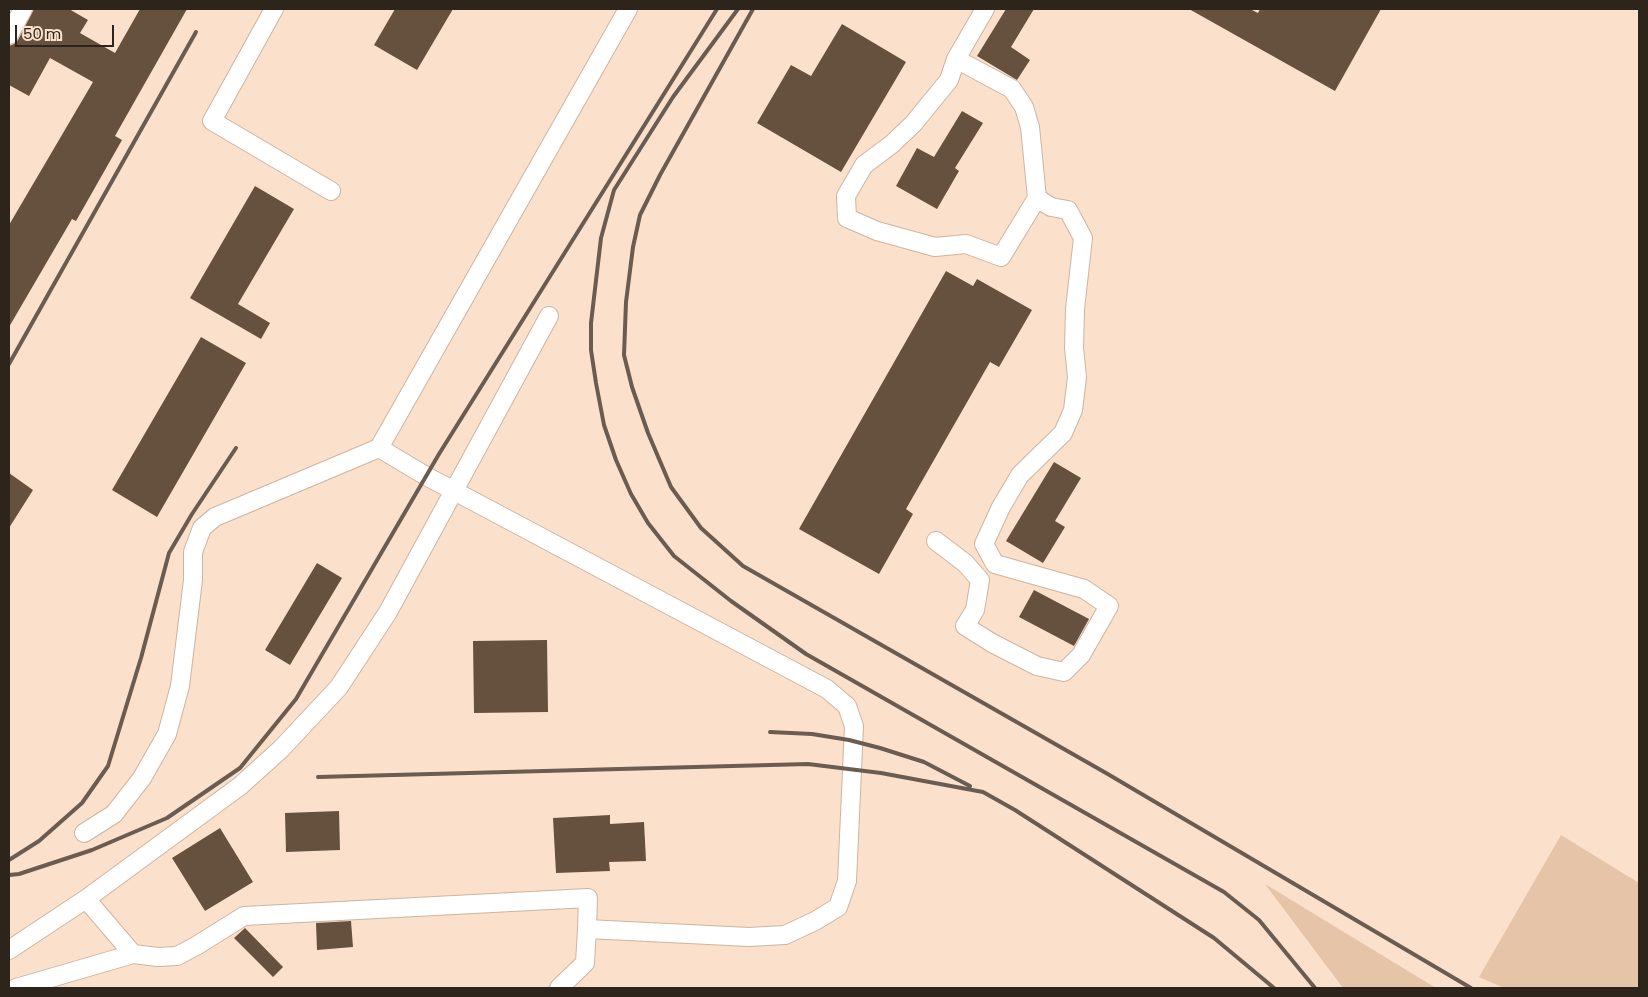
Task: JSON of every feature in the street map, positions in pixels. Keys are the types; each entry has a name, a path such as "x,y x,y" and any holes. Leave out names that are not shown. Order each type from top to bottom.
{"lane":[{"path":"9,35 23,9"},
{"path":"274,9 212,121 332,191"},
{"path":"84,833 114,814 142,778 167,734 180,686 193,580 194,552 202,528 215,517 379,448 628,9"},
{"path":"956,60 1012,89 1024,107 1030,127 1037,198 1001,257 966,244 935,248 877,231 847,218 846,196 864,165 892,144 913,124 949,80 956,60 986,9"},
{"path":"995,564 986,570 980,580 975,610 965,626 992,643 1037,666 1064,672 1081,655 1109,606 1084,589 995,564 984,544 1001,507 1020,475 1063,433 1073,410 1077,377 1074,348 1075,309 1083,238 1068,210 1051,207 1037,198"},
{"path":"9,950 86,899 240,786 281,748 339,687 388,612 549,316"},
{"path":"379,448 454,491 827,689 846,706 854,726 847,881 838,907 785,936 749,937 587,929"},
{"path":"936,541 965,563 980,580"},
{"path":"16,988 132,954 177,956 244,916 588,898 585,963 559,988"},
{"path":"86,899 132,954"}],"shaded area":[{"path":"1561,835 1639,883 1639,988 1504,988 1479,977"},
{"path":"1265,884 1436,988 1343,988"}],"building":[{"path":"34,9 69,9 88,20 80,33 115,53 140,9 187,9 115,136 122,140 76,221 72,219 9,327 9,225 93,82 50,58 29,96 9,85 9,46 18,40"},
{"path":"395,9 453,9 417,70 374,45"},
{"path":"1006,9 1034,9 1011,47 1030,60 1017,80 977,56"},
{"path":"1189,9 1250,9 1258,13 1260,9 1381,9 1335,91"},
{"path":"842,24 906,62 841,172 757,123 791,65 811,76"},
{"path":"962,111 983,123 955,168 959,171 937,209 896,186 917,148 934,157"},
{"path":"255,186 294,209 238,304 270,323 261,339 190,298"},
{"path":"946,271 973,286 977,279 1032,310 999,367 990,362 906,509 913,514 879,574 799,529"},
{"path":"201,337 246,363 157,517 112,490"},
{"path":"1054,462 1081,478 1055,521 1065,527 1043,563 1006,541"},
{"path":"9,473 33,490 9,528"},
{"path":"317,563 342,578 290,665 265,650"},
{"path":"1034,590 1089,619 1074,646 1019,617"},
{"path":"547,640 548,712 474,713 473,641"},
{"path":"339,811 340,850 286,852 285,813"},
{"path":"610,815 610,824 644,822 646,861 609,862 610,871 556,873 553,818"},
{"path":"220,828 253,882 205,911 172,858"},
{"path":"351,921 353,947 317,950 316,923"},
{"path":"245,928 283,967 273,977 234,938"}],"railway":[{"path":"9,875 19,874 92,850 167,818 240,768 296,699 439,454 717,9"},
{"path":"738,9 673,97 614,190 601,238 591,323 591,350 596,383 604,425 616,460 631,494 648,523 674,556 731,601 806,654 1224,892 1259,920 1315,988"},
{"path":"753,9 660,175 640,215 633,247 626,302 624,355 632,387 648,433 671,487 701,528 743,566 1106,773 1471,988"},
{"path":"9,364 196,32"},
{"path":"9,860 39,841 82,803 108,766 141,658 169,553 192,514 236,448"},
{"path":"770,732 812,734 849,740 880,748 924,762 970,786"},
{"path":"318,777 808,764 881,773 983,792 1015,810 1214,938 1274,988"}]}
